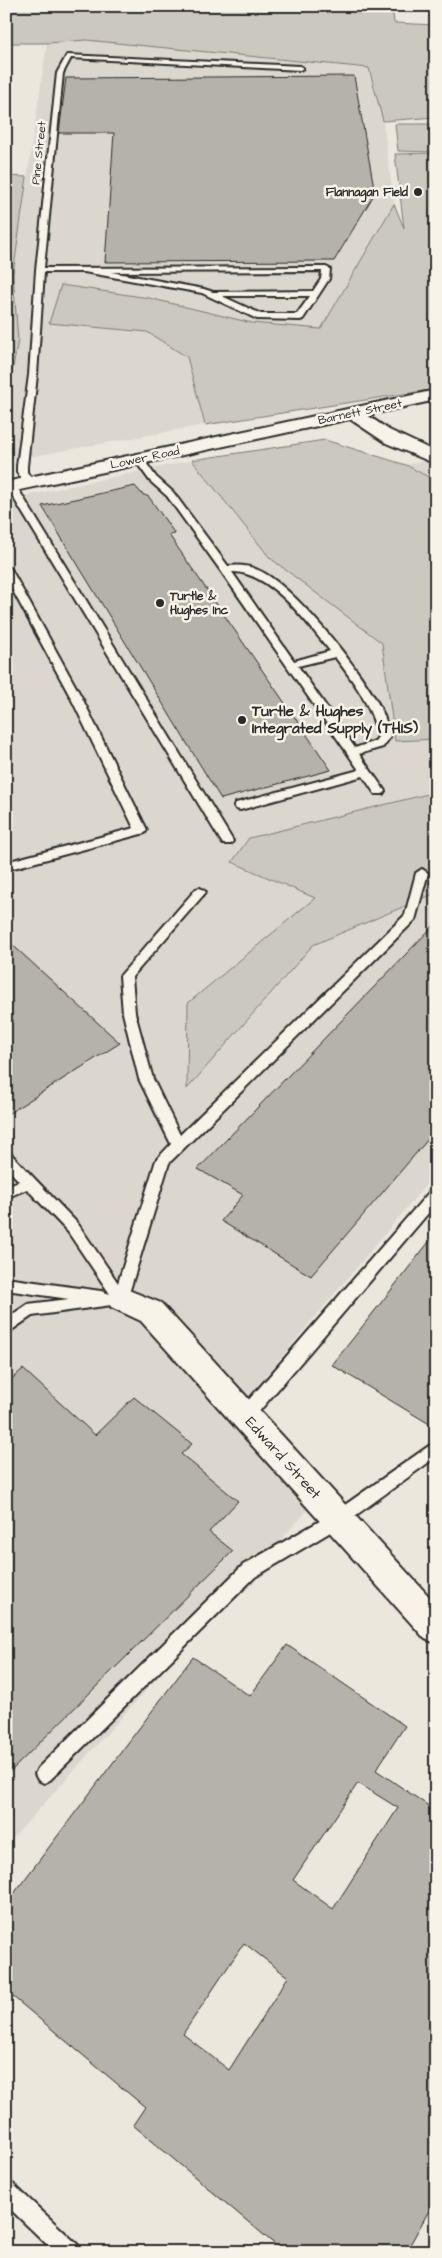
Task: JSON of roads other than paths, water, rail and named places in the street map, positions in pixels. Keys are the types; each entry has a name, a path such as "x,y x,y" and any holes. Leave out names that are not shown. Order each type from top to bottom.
{"street":[{"name":"Barnett Street","path":"284,428 436,395"},
{"path":"354,413 384,435 436,459"},
{"name":"Lower Road","path":"16,486 284,428"},
{"name":"Edward Street","path":"121,1299 150,1312 436,1628"}],"lane":[{"name":"Pine Street","path":"227,841 16,486 22,472 33,376 40,270 60,73 69,56 300,68"},
{"path":"40,270 326,268 325,279 300,317 254,315 211,294"},
{"path":"85,270 211,294 316,293"},
{"path":"139,459 153,479 170,494 225,569 379,791"},
{"path":"6,569 41,628 102,746 141,830 6,866"},
{"path":"225,569 256,572 273,584 325,637 370,699 380,720 384,737 379,744 352,753"},
{"path":"290,665 336,653"},
{"path":"240,806 366,772"},
{"path":"121,1299 163,1160 411,918 422,873"},
{"path":"178,1145 146,1079 129,1013 126,976 200,892"},
{"path":"6,1158 73,1228 121,1299"},
{"path":"6,1192 30,1182"},
{"path":"245,1416 436,1194"},
{"path":"6,1284 121,1299"},
{"path":"6,1328 28,1310 121,1299"},
{"path":"44,1774 249,1571 338,1520 436,1448"},
{"path":"6,2191 71,2252"}],"place":[{"name":"Flannagan Field","path":"418,192"},
{"name":"Turtle & Hughes Inc","path":"160,603"},
{"name":"Turtle & Hughes Integrated Supply (THIS)","path":"242,720"}]}
